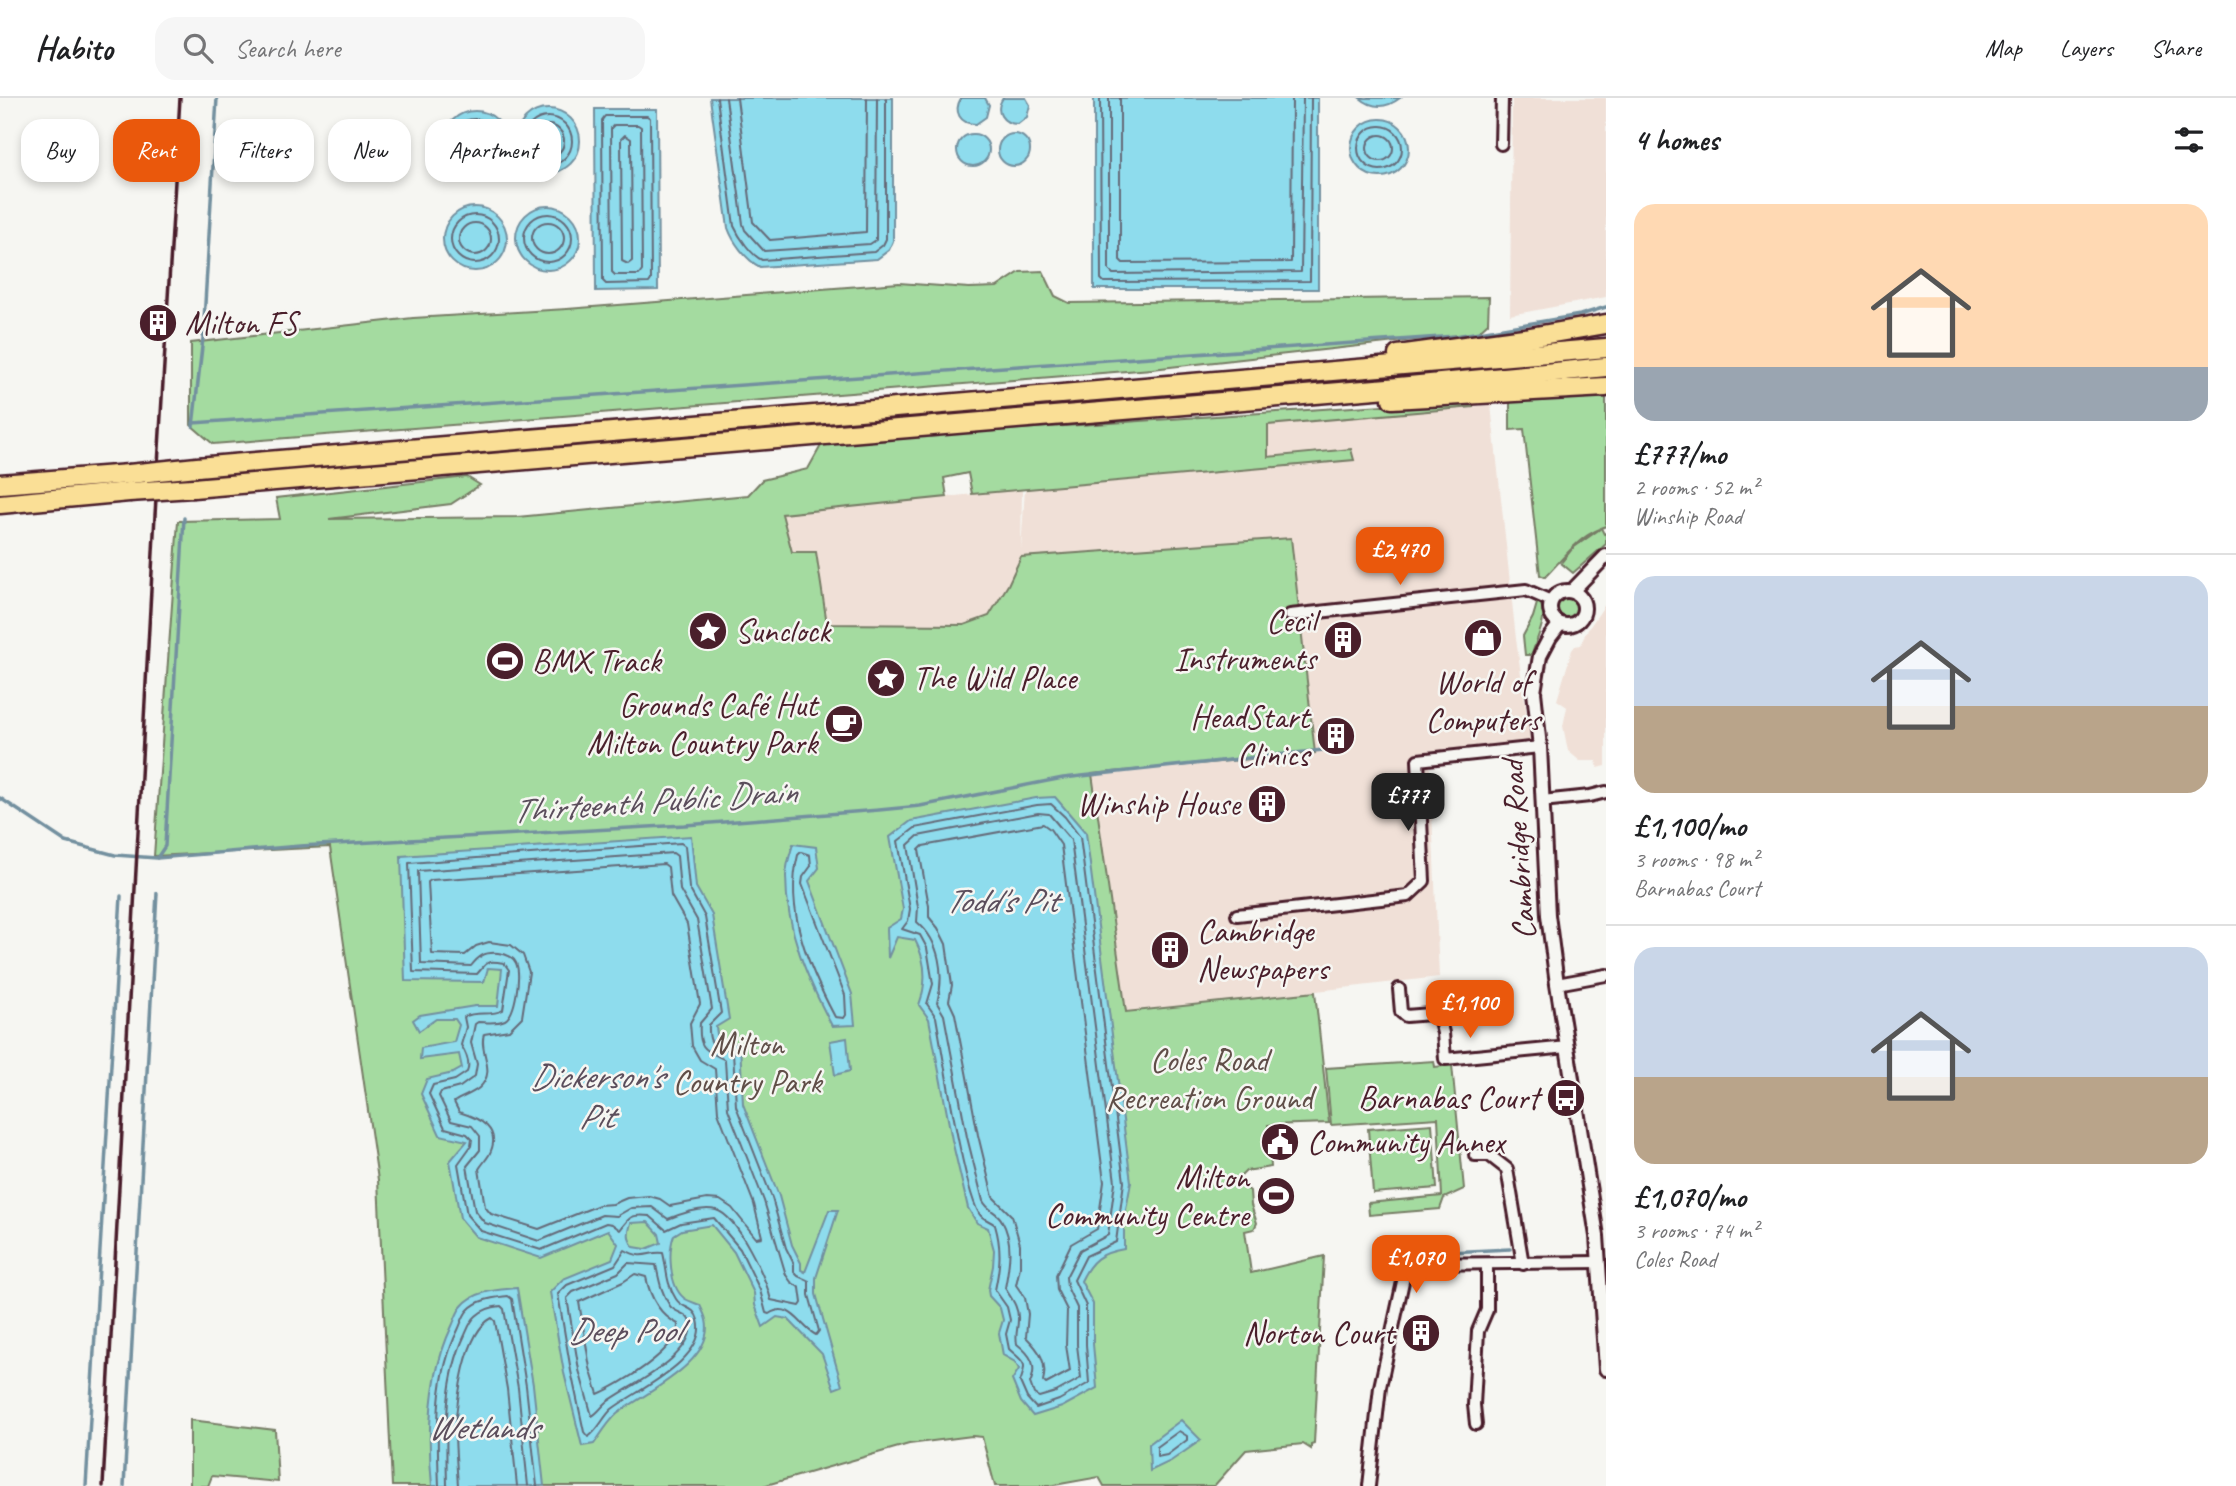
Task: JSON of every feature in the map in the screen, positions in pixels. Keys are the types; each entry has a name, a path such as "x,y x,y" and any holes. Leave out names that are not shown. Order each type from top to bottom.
{"highway":[{"path":"1344,371 1384,356 1524,338 1606,324"},
{"path":"0,484 1606,348"},
{"path":"0,504 1388,388 1606,367"},
{"path":"1284,396 1317,402 1606,387"}],"street":[{"path":"1501,144 1502,98"},
{"path":"1572,591 1583,601 1582,617 1572,624 1560,624 1550,614 1551,601 1560,592 1572,591 1606,556"},
{"path":"1290,615 1526,590 1551,601"},
{"name":"Cambridge Road","path":"1560,624 1540,656 1535,700 1540,747 1548,915 1597,1236 1606,1369"},
{"path":"1237,915 1408,896 1424,881 1418,760 1540,747"},
{"path":"1542,801 1606,792"},
{"path":"1557,984 1606,975"},
{"path":"1399,989 1401,1012 1406,1016 1431,1014 1439,1017 1445,1059 1568,1046"},
{"path":"1475,1154 1489,1155 1507,1169 1523,1264"},
{"path":"1369,1486 1380,1387 1404,1277 1410,1268 1419,1264 1598,1262"},
{"path":"1476,1424 1474,1405 1478,1331 1487,1310 1487,1264"}],"shaded area":[{"path":"1512,98 1606,98 1606,297 1510,315"},
{"path":"1491,405 1516,639 1532,752 1430,765 1439,977 1126,1013 1092,774 1315,753 1291,538 1021,557 989,616 964,625 827,624 816,552 792,552 782,514 1022,489 1021,549 1025,489 1267,468 1268,425"},
{"path":"1606,603 1606,766 1598,768 1596,761 1580,761 1568,751 1563,726 1567,707 1557,700 1572,650 1581,645 1585,634"}],"green space":[{"path":"1043,271 1055,296 1069,303 1489,297 1488,323 1477,333 1152,369 213,444 191,425 191,343 413,318 899,283 969,288 997,287 1020,272"},
{"path":"1606,395 1606,526 1601,528 1604,534 1606,533 1606,544 1573,573 1561,563 1573,548 1600,529 1592,533 1577,543 1545,577 1540,575 1524,429 1510,430 1510,399"},
{"name":"Milton Country Park","path":"1473,399 1473,407 1268,425 1268,457 1351,449 1354,460 972,494 968,473 944,478 947,497 782,514 792,552 816,552 827,624 964,625 989,616 1021,557 1291,538 1315,753 1092,774 1126,1012 1315,992 1329,1123 1268,1125 1271,1167 1246,1171 1240,1177 1240,1183 1250,1191 1257,1223 1254,1229 1245,1231 1251,1273 1324,1256 1314,1443 1311,1444 1311,1449 1303,1444 1246,1450 1214,1486 1104,1486 1099,1477 1049,1486 995,1486 982,1437 972,1436 909,1444 763,1486 392,1486 378,1180 330,847 154,856 178,521 280,519 276,498 467,477 480,485 451,504 329,519 517,517 748,495 762,480 808,469 823,442"},
{"path":"1567,597 1575,600 1578,608 1575,616 1567,619 1559,616 1556,608 1559,600"},
{"path":"1538,600 1542,606 1543,620 1532,655 1525,655 1523,636"},
{"path":"1434,1061 1435,1067 1452,1065 1464,1189 1444,1198 1440,1209 1369,1215 1368,1203 1442,1196 1438,1118 1331,1125 1326,1068"},
{"path":"1432,1124 1437,1188 1373,1193 1368,1129"},
{"path":"190,1420 275,1430 278,1482 212,1476 208,1486 190,1486"}],"water":[{"path":"710,98 893,98 893,241 889,250 877,259 760,267 750,260 737,245 728,228"},
{"path":"961,98 985,98 989,105 986,117 976,124 962,119 958,112"},
{"path":"1003,98 1026,98 1030,105 1027,117 1018,124 1004,119 999,108"},
{"path":"1094,98 1318,98 1318,289 1094,289"},
{"path":"1360,98 1400,98 1380,106"},
{"path":"595,109 657,109 658,290 596,291"},
{"path":"542,110 554,110 566,115 574,123 579,135 579,147 574,159 561,170 561,119 526,119"},
{"path":"475,111 495,119 455,119"},
{"path":"1374,119 1386,119 1401,127 1409,142 1409,154 1401,169 1386,177 1374,177 1359,169 1351,154 1351,142 1359,127"},
{"path":"973,134 985,138 989,150 985,162 973,166 961,162 957,150 961,138"},
{"path":"1014,134 1025,139 1030,150 1025,161 1014,166 1003,161 998,150 1003,139"},
{"path":"548,206 566,212 574,220 580,238 574,256 566,264 548,270 530,264 522,256 516,238 522,220 530,212"},
{"path":"475,207 493,213 501,221 507,239 501,257 493,265 475,271 457,265 449,257 443,239 449,221 457,213"},
{"name":"Todd's Pit","path":"1055,797 1086,833 1131,1182 1124,1221 1124,1249 1097,1259 1081,1281 1093,1304 1097,1388 1062,1407 1033,1416 1021,1402 1012,1380 1019,1369 1015,1362 1003,1355 999,1333 1003,1320 1000,1308 989,1296 988,1290 994,1250 988,1228 977,1223 968,1208 929,1019 919,1005 924,981 922,956 915,940 897,937 888,958 887,928 901,919 903,909 890,837 911,821 1036,798"},
{"name":"Dickerson's Pit","path":"691,836 696,887 712,915 729,1019 716,1027 718,1041 740,1044 743,1104 779,1196 801,1270 805,1272 829,1210 838,1210 816,1278 816,1294 842,1386 834,1389 822,1354 788,1319 777,1317 763,1327 755,1305 754,1293 734,1252 712,1225 682,1230 674,1235 671,1268 679,1293 700,1305 705,1316 706,1335 700,1350 675,1375 617,1414 594,1444 582,1446 564,1373 550,1292 563,1279 612,1259 618,1244 608,1230 541,1258 476,1237 460,1218 450,1161 467,1141 440,1135 421,1094 427,1079 462,1068 459,1054 420,1059 421,1048 454,1042 459,1025 455,1019 436,1019 419,1031 413,1020 420,1015 475,1006 498,1006 502,969 488,968 484,982 405,981 401,856","holes":["648,1222 659,1234 661,1243 646,1249 634,1247 630,1241 629,1230 631,1223"]},
{"path":"793,844 816,847 819,868 809,881 852,994 855,1025 832,1026 800,954 787,896 786,872"},
{"path":"847,1038 850,1071 835,1075 830,1041"},
{"name":"Wetlands","path":"517,1288 533,1385 544,1486 432,1486 430,1425 434,1384 444,1344 456,1316 462,1306 474,1297"},
{"path":"1181,1420 1201,1440 1171,1461 1150,1471 1149,1444"}],"waterway":[{"path":"193,426 203,338 217,98"},
{"path":"193,423 1456,336 1580,315 1606,307"},
{"path":"157,858 165,846 184,518"},
{"name":"Thirteenth Public Drain","path":"0,798 66,842 115,855 157,858 300,846 685,825 879,810 920,806 1063,778 1323,750"},
{"path":"124,1486 157,893"},
{"path":"86,1486 121,896"},
{"path":"1429,1253 1510,1249"}],"railway":[{"path":"103,1486 180,98"}],"place":[{"name":"Milton FS","path":"158,323"},
{"name":"Sunclock","path":"708,631"},
{"name":"World of Computers","path":"1483,638"},
{"name":"Cecil Instruments","path":"1343,640"},
{"name":"BMX Track","path":"505,661"},
{"name":"The Wild Place","path":"886,678"},
{"name":"Grounds Café Hut Milton Country Park","path":"844,724"},
{"name":"HeadStart Clinics","path":"1336,736"},
{"name":"Winship House","path":"1267,804"},
{"name":"Cambridge Newspapers","path":"1170,950"},
{"name":"Barnabas Court","path":"1566,1098"},
{"name":"Community Annex","path":"1280,1142"},
{"name":"Milton Community Centre","path":"1276,1196"},
{"name":"Norton Court","path":"1421,1333"}],"park label":[{"name":"Coles Road Recreation Ground","path":"1209,1079"}],"water label":[{"name":"Deep Pool","path":"624,1330"}]}
